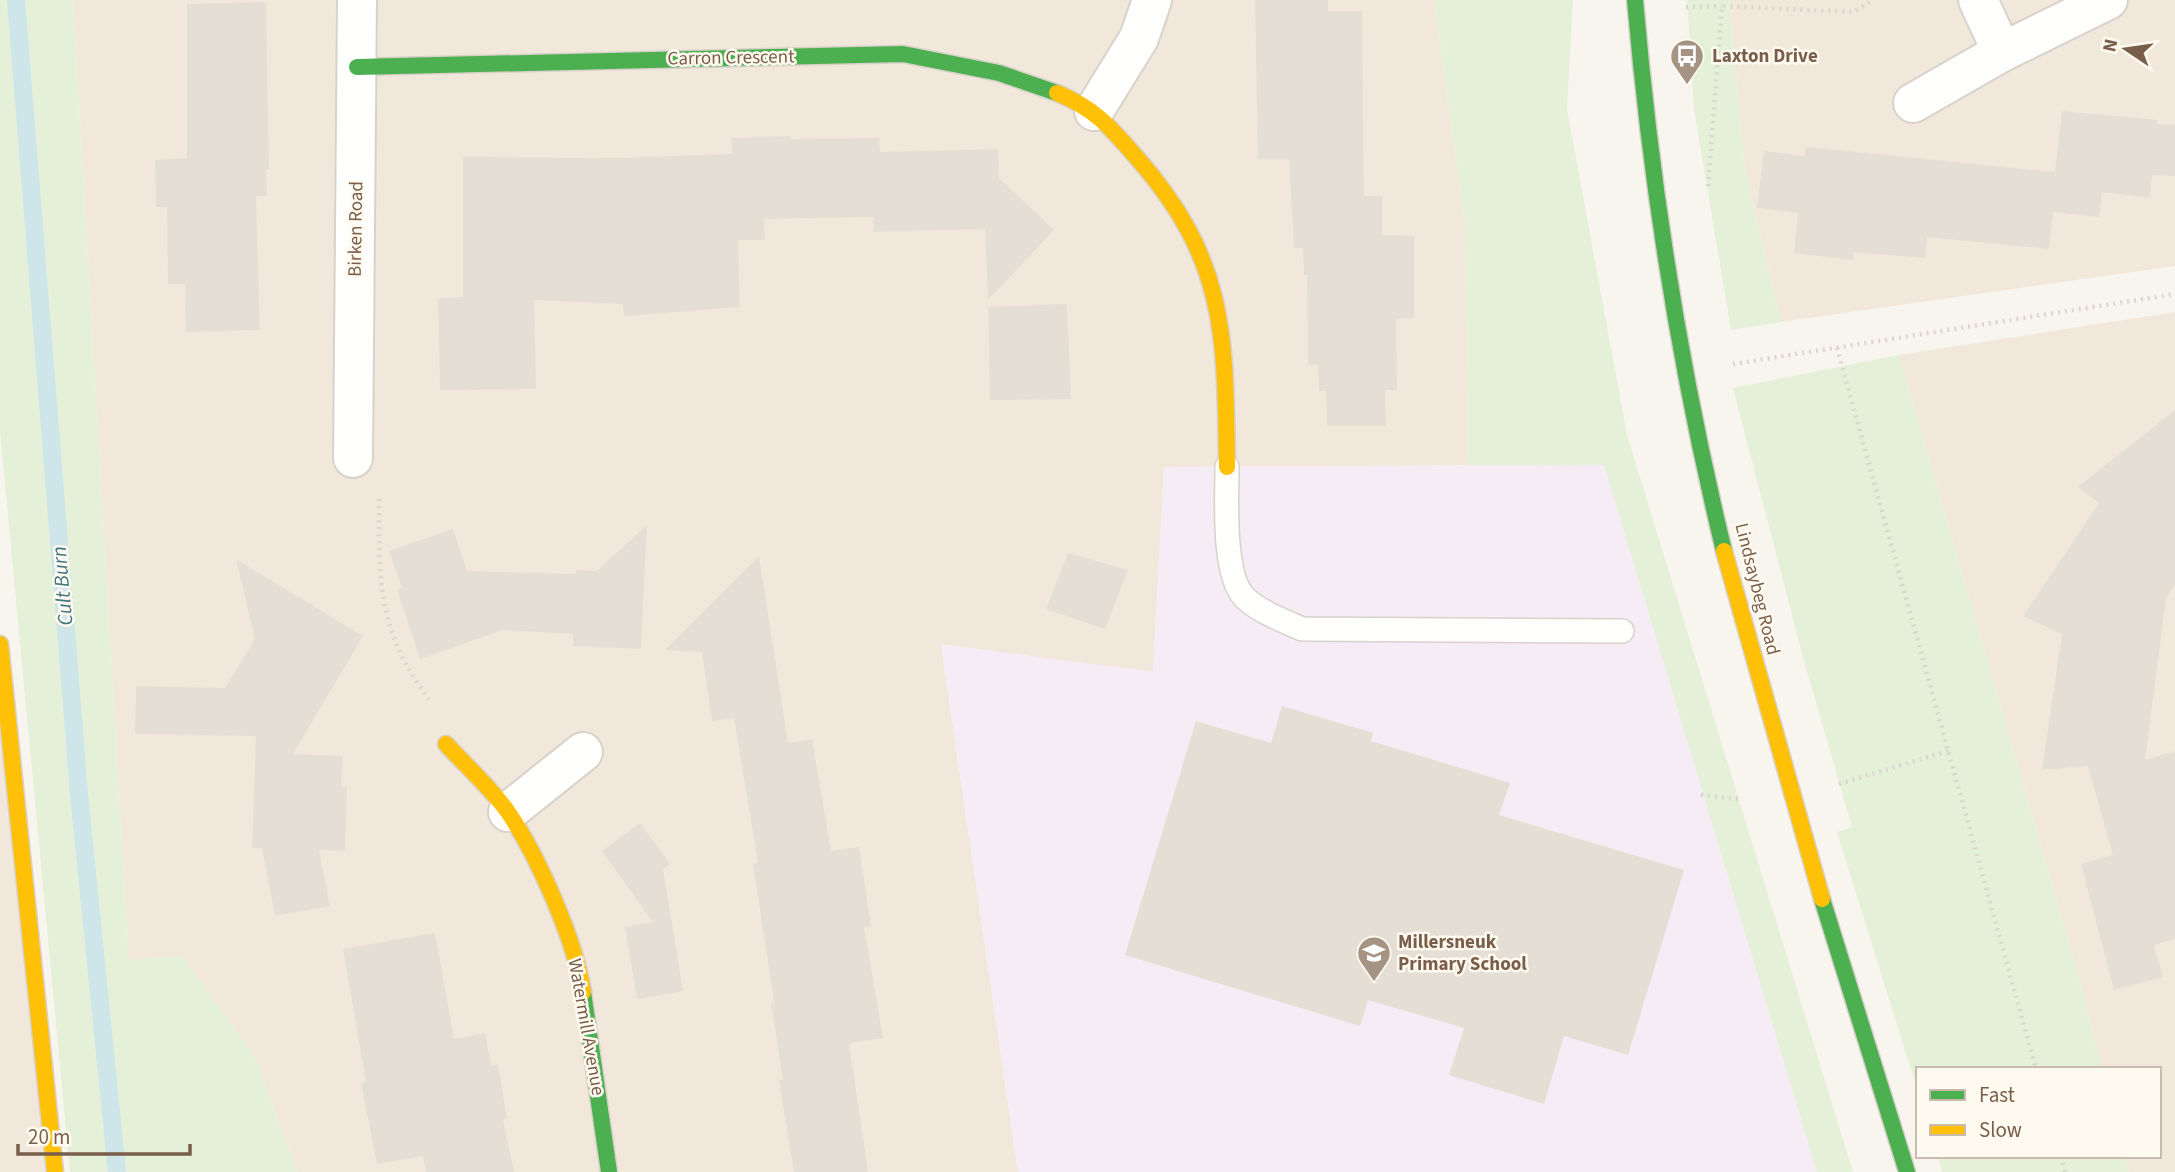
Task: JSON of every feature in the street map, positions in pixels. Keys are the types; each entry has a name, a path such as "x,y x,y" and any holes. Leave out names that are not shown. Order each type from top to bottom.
{"street":[{"name":"Birken Road","path":"354,458 357,0"},
{"path":"1094,111 1139,38 1152,0"},
{"name":"Lindsaybeg Road","path":"1635,0 1661,222 1684,371 1742,625 1907,1172"},
{"path":"1978,0 2002,52"},
{"path":"1913,103 2002,52 2108,0"},
{"name":"Carron Crescent","path":"358,67 903,54 971,65 1042,85 1094,111 1163,186 1198,239 1214,288 1224,340 1227,467"},
{"path":"0,644 55,1172"},
{"name":"Watermill Avenue","path":"446,744 508,812 553,897 579,967 609,1172"},
{"path":"508,812 583,752"}],"lane":[{"path":"1227,467 1227,554 1244,597 1302,629 1622,631"}],"path":[{"path":"1689,7 1853,12 1873,0"},
{"path":"1661,222 1706,210 1722,6"},
{"path":"1684,371 2175,294"},
{"path":"1837,348 2035,1067"},
{"path":"354,458 379,457 379,577 385,617 410,675 455,733 446,744"}],"shaded area":[{"path":"73,0 1434,0 1465,227 1468,465 1164,467 1153,672 941,645 1018,1172 297,1172 255,1057 129,960"},
{"path":"1729,0 2175,0 2175,266 1781,322 1745,170"},
{"path":"2175,312 2175,1172 2129,1172 2126,1158 2161,1158 2161,1067 2101,1067 2076,967 1899,355"},
{"name":"Millersneuk Primary School","path":"1604,465 1817,1172 1018,1172 941,644 1153,672 1164,467"},
{"path":"0,644 55,1172 0,1172"}],"green space":[{"path":"0,0 73,0 129,960 182,956 255,1057 297,1172 70,1172 0,431"},
{"path":"1434,0 1573,0 1567,109 1627,435 1853,1172 1817,1172 1604,465 1468,465 1465,227"},
{"path":"1687,0 1729,0 1745,170 1781,322 1731,330 1694,109"},
{"path":"1899,355 2076,967 2101,1067 1916,1067 1916,1086 1837,832 1852,827 1804,661 1733,388"},
{"path":"1938,1158 2126,1158 2129,1172 1942,1172"}],"building":[{"path":"1255,0 1328,0 1328,11 1362,11 1364,196 1382,196 1382,235 1414,236 1414,318 1396,319 1397,390 1385,390 1386,426 1327,426 1326,391 1319,391 1318,365 1308,365 1307,275 1304,275 1303,248 1294,248 1289,159 1258,159"},
{"path":"266,2 269,169 266,169 267,196 256,196 260,330 186,332 185,284 168,284 167,207 156,207 155,160 187,158 187,4"},
{"path":"2062,111 2158,120 2157,124 2175,125 2175,176 2152,175 2150,198 2102,192 2099,217 2053,212 2049,249 1927,237 1925,258 1854,252 1853,260 1794,253 1798,213 1757,208 1764,151 1804,156 1806,147 2055,172"},
{"path":"791,136 791,139 879,138 880,152 998,149 999,178 1054,230 988,300 985,229 873,232 874,217 764,219 765,240 738,240 740,307 624,316 623,304 534,300 536,389 440,390 438,298 463,297 463,157 617,158 732,154 731,138"},
{"path":"1067,304 1071,399 990,400 988,307"},
{"path":"2175,410 2175,584 2166,598 2145,760 2175,751 2175,939 2154,945 2163,977 2114,990 2081,864 2113,855 2088,766 2042,770 2062,634 2023,616 2099,503 2078,487"},
{"path":"647,525 641,649 573,646 573,634 503,630 420,659 397,590 402,588 389,551 453,529 467,571 576,574 577,570 597,571"},
{"path":"1068,553 1128,570 1105,629 1046,609"},
{"path":"759,556 788,743 812,739 831,851 859,847 871,926 864,927 883,1038 849,1043 868,1172 794,1172 779,1080 783,1080 771,1001 775,1007 753,864 758,863 734,718 712,721 702,652 665,650"},
{"path":"236,559 363,636 293,754 343,756 341,787 347,787 345,851 319,850 330,906 275,916 262,848 252,848 256,736 135,734 136,686 225,688 255,639"},
{"path":"1282,706 1373,733 1371,741 1510,783 1499,815 1684,870 1628,1055 1564,1036 1544,1104 1449,1075 1464,1028 1368,1000 1360,1026 1125,955 1196,721 1271,743"},
{"path":"640,823 670,864 663,869 683,991 637,999 625,927 653,922 602,851"},
{"path":"435,933 454,1039 485,1033 491,1066 498,1064 507,1119 503,1119 514,1172 426,1172 423,1156 377,1164 361,1083 366,1082 343,949"}],"waterway":[{"name":"Cult Burn","path":"16,0 79,794 117,1172"}],"traffic: fast":[{"path":"1635,0 1649,139 1669,277 1694,415 1724,551"},
{"path":"357,67 903,54 999,73 1057,93"},
{"path":"1822,899 1907,1172"},
{"path":"583,992 609,1172"}],"traffic: slow":[{"path":"1057,93 1093,113 1111,129 1168,197 1190,232 1205,268 1222,340 1227,467"},
{"path":"1724,551 1822,899"},
{"path":"0,644 55,1172"},
{"path":"446,744 501,803 520,830 564,924 583,992"}],"place":[{"name":"Laxton Drive","path":"1687,86"},
{"name":"Millersneuk Primary School","path":"1374,983"}]}
